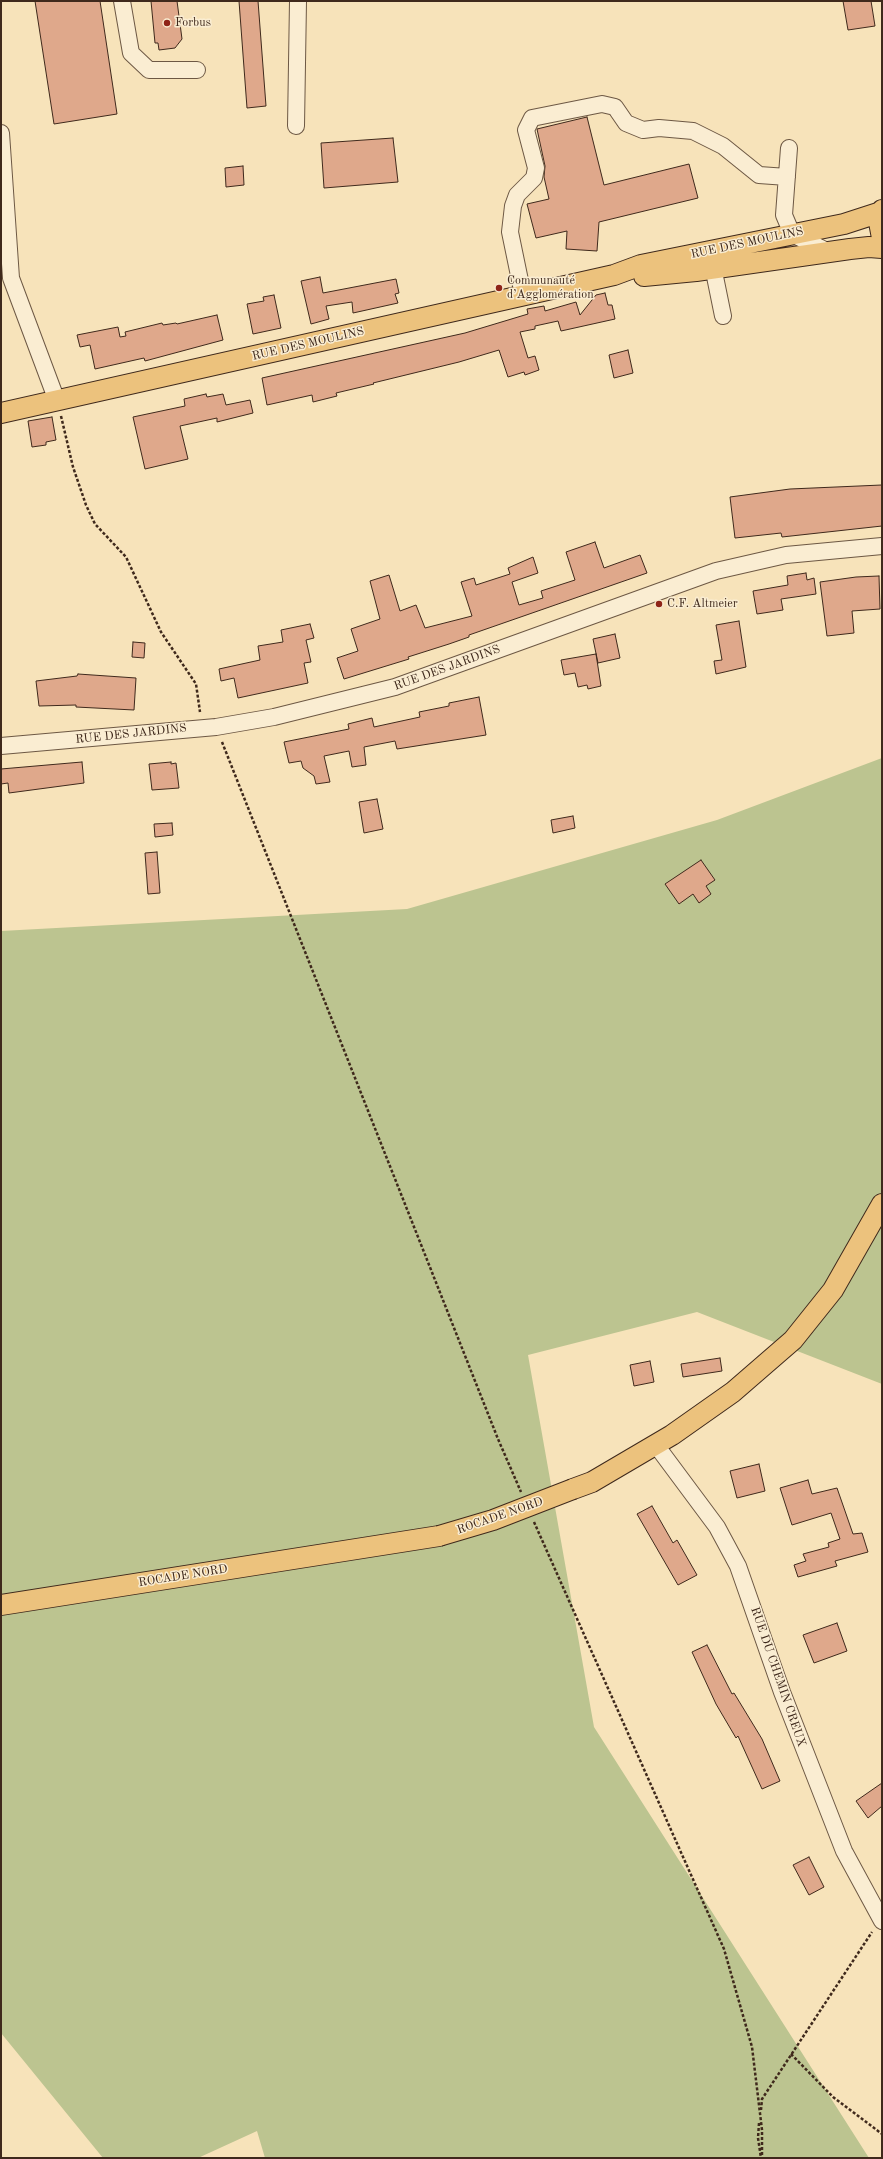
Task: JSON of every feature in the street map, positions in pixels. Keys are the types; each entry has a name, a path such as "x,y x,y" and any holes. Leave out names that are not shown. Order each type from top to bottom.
{"main road":[{"name":"RUE DES MOULINS","path":"1,413 57,402 614,275 644,276 711,260 792,234 844,224 882,211"},
{"path":"882,211 879,222 882,238"},
{"name":"RUE DES MOULINS","path":"711,260 829,252 869,247 882,248"},
{"name":"ROCADE NORD","path":"1,1605 439,1536 493,1520 592,1482 656,1444 733,1392 793,1340 833,1290 882,1204"}],"street":[{"path":"122,1 131,53 149,70 197,70"},
{"path":"296,126 298,1"},
{"path":"523,295 510,232 512,206 517,195 534,178 536,168 526,130 532,118 602,104 615,107 626,123 643,130 659,128 693,131 723,146 759,174 787,177"},
{"path":"1,133 11,278 57,402"},
{"path":"789,148 784,215 792,234 829,252"},
{"path":"711,260 723,316"},
{"name":"RUE DES JARDINS","path":"1,746 209,727 274,717 395,687 716,571 786,555 882,546"},
{"name":"RUE DU CHEMIN CREUX","path":"656,1444 717,1527 738,1566 782,1692 844,1851 882,1920"}],"path":[{"path":"57,402 73,467 86,505 95,524 126,557 161,632 196,684 209,727 498,1439"},
{"path":"566,1597 724,1949 752,2048 762,2130 762,2158"},
{"path":"762,2158 758,2138 762,2099 882,1920"},
{"path":"791,2054 834,2097 882,2134"}],"green space":[{"path":"882,758 882,1384 697,1312 528,1355 594,1727 869,2158 265,2158 257,2131 198,2158 103,2158 1,2033 1,931 407,909 717,820"}],"building":[{"path":"35,1 100,1 117,114 54,124"},
{"name":"Forbus","path":"151,1 177,1 182,39 175,48 159,50 158,43 155,43"},
{"path":"239,1 258,1 266,106 247,108"},
{"path":"843,1 871,1 875,26 848,30"},
{"path":"587,117 604,185 689,164 698,198 599,222 597,251 566,249 567,231 536,238 527,204 549,199 544,177 545,166 537,129"},
{"path":"393,138 398,182 324,188 321,143"},
{"path":"243,166 244,185 226,187 225,168"},
{"path":"320,277 323,293 396,279 399,293 395,294 398,303 353,313 352,302 326,306 329,319 311,324 301,281"},
{"path":"605,293 608,305 612,305 615,319 561,331 558,321 535,326 535,329 520,332 528,358 535,356 539,370 525,375 524,372 508,377 499,350 459,362 336,393 337,396 313,402 312,395 267,405 262,378 465,333 528,314 527,309 544,306 545,311 576,302 580,315 596,295"},
{"path":"274,295 281,328 253,334 247,304 264,301 263,297"},
{"path":"217,315 223,340 145,361 144,358 95,369 90,345 80,347 77,335 118,327 120,337 126,336 125,332 162,323 163,325 177,324"},
{"path":"628,350 633,373 614,378 609,355"},
{"path":"206,394 207,397 223,394 226,405 250,400 253,413 217,422 217,418 180,426 188,459 145,469 133,417 185,406 184,399"},
{"path":"52,417 56,440 46,442 46,445 32,447 28,421"},
{"path":"882,485 882,526 782,537 781,533 735,538 730,497 790,489"},
{"path":"595,542 604,568 640,555 647,573 469,635 469,637 408,657 409,659 344,679 337,658 358,651 351,629 380,619 370,581 389,575 400,611 416,605 425,628 472,616 461,582 474,578 476,585 510,574 508,568 533,557 538,573 512,582 519,605 543,598 541,591 575,580 566,552"},
{"path":"806,573 807,580 814,578 816,594 781,599 783,610 757,614 753,591 788,585 787,576"},
{"path":"879,576 880,609 852,611 854,633 827,636 820,582 856,577"},
{"path":"739,621 746,667 716,674 714,661 722,660 716,625"},
{"path":"310,624 314,638 306,640 311,662 304,663 308,683 238,698 234,678 221,681 219,669 260,660 258,646 283,642 281,630"},
{"path":"615,634 620,658 598,663 593,639"},
{"path":"133,642 145,643 144,658 132,657"},
{"path":"596,654 601,686 588,689 587,685 578,687 575,673 564,675 561,660"},
{"path":"78,674 136,678 134,710 76,707 76,705 39,706 36,681 77,676"},
{"path":"479,697 486,735 397,749 395,741 364,747 366,765 352,767 349,751 324,756 330,782 316,784 314,776 303,768 301,761 289,763 284,742 349,729 348,724 372,718 374,727 420,717 419,712 449,706 449,703"},
{"path":"82,762 84,783 9,793 8,783 1,784 1,769"},
{"path":"171,762 171,764 176,763 179,788 152,790 149,764"},
{"path":"377,799 383,829 364,833 359,802"},
{"path":"573,816 575,828 553,833 551,820"},
{"path":"172,823 173,835 155,837 154,824"},
{"path":"157,852 160,893 148,894 145,853"},
{"path":"701,860 715,880 706,886 711,894 699,903 693,894 679,904 665,884"},
{"path":"720,1358 722,1371 683,1377 681,1364"},
{"path":"650,1361 654,1382 634,1386 630,1365"},
{"path":"759,1464 765,1491 737,1498 730,1471"},
{"path":"808,1480 812,1494 837,1488 853,1534 862,1533 868,1552 835,1561 837,1566 798,1577 794,1565 806,1561 803,1554 829,1547 828,1543 840,1539 831,1513 792,1525 780,1488"},
{"path":"652,1506 673,1543 677,1540 697,1575 678,1585 637,1514"},
{"path":"837,1623 847,1651 814,1663 803,1635"},
{"path":"707,1645 732,1694 734,1693 762,1739 780,1781 762,1789 738,1736 736,1738 716,1704 692,1652"},
{"path":"882,1783 882,1806 868,1818 856,1801"},
{"path":"809,1857 824,1887 809,1895 793,1865"}],"place":[{"name":"Forbus","path":"167,23"},
{"name":"Communauté d’Agglomération","path":"499,288"},
{"name":"C.F. Altmeier","path":"659,604"}]}
